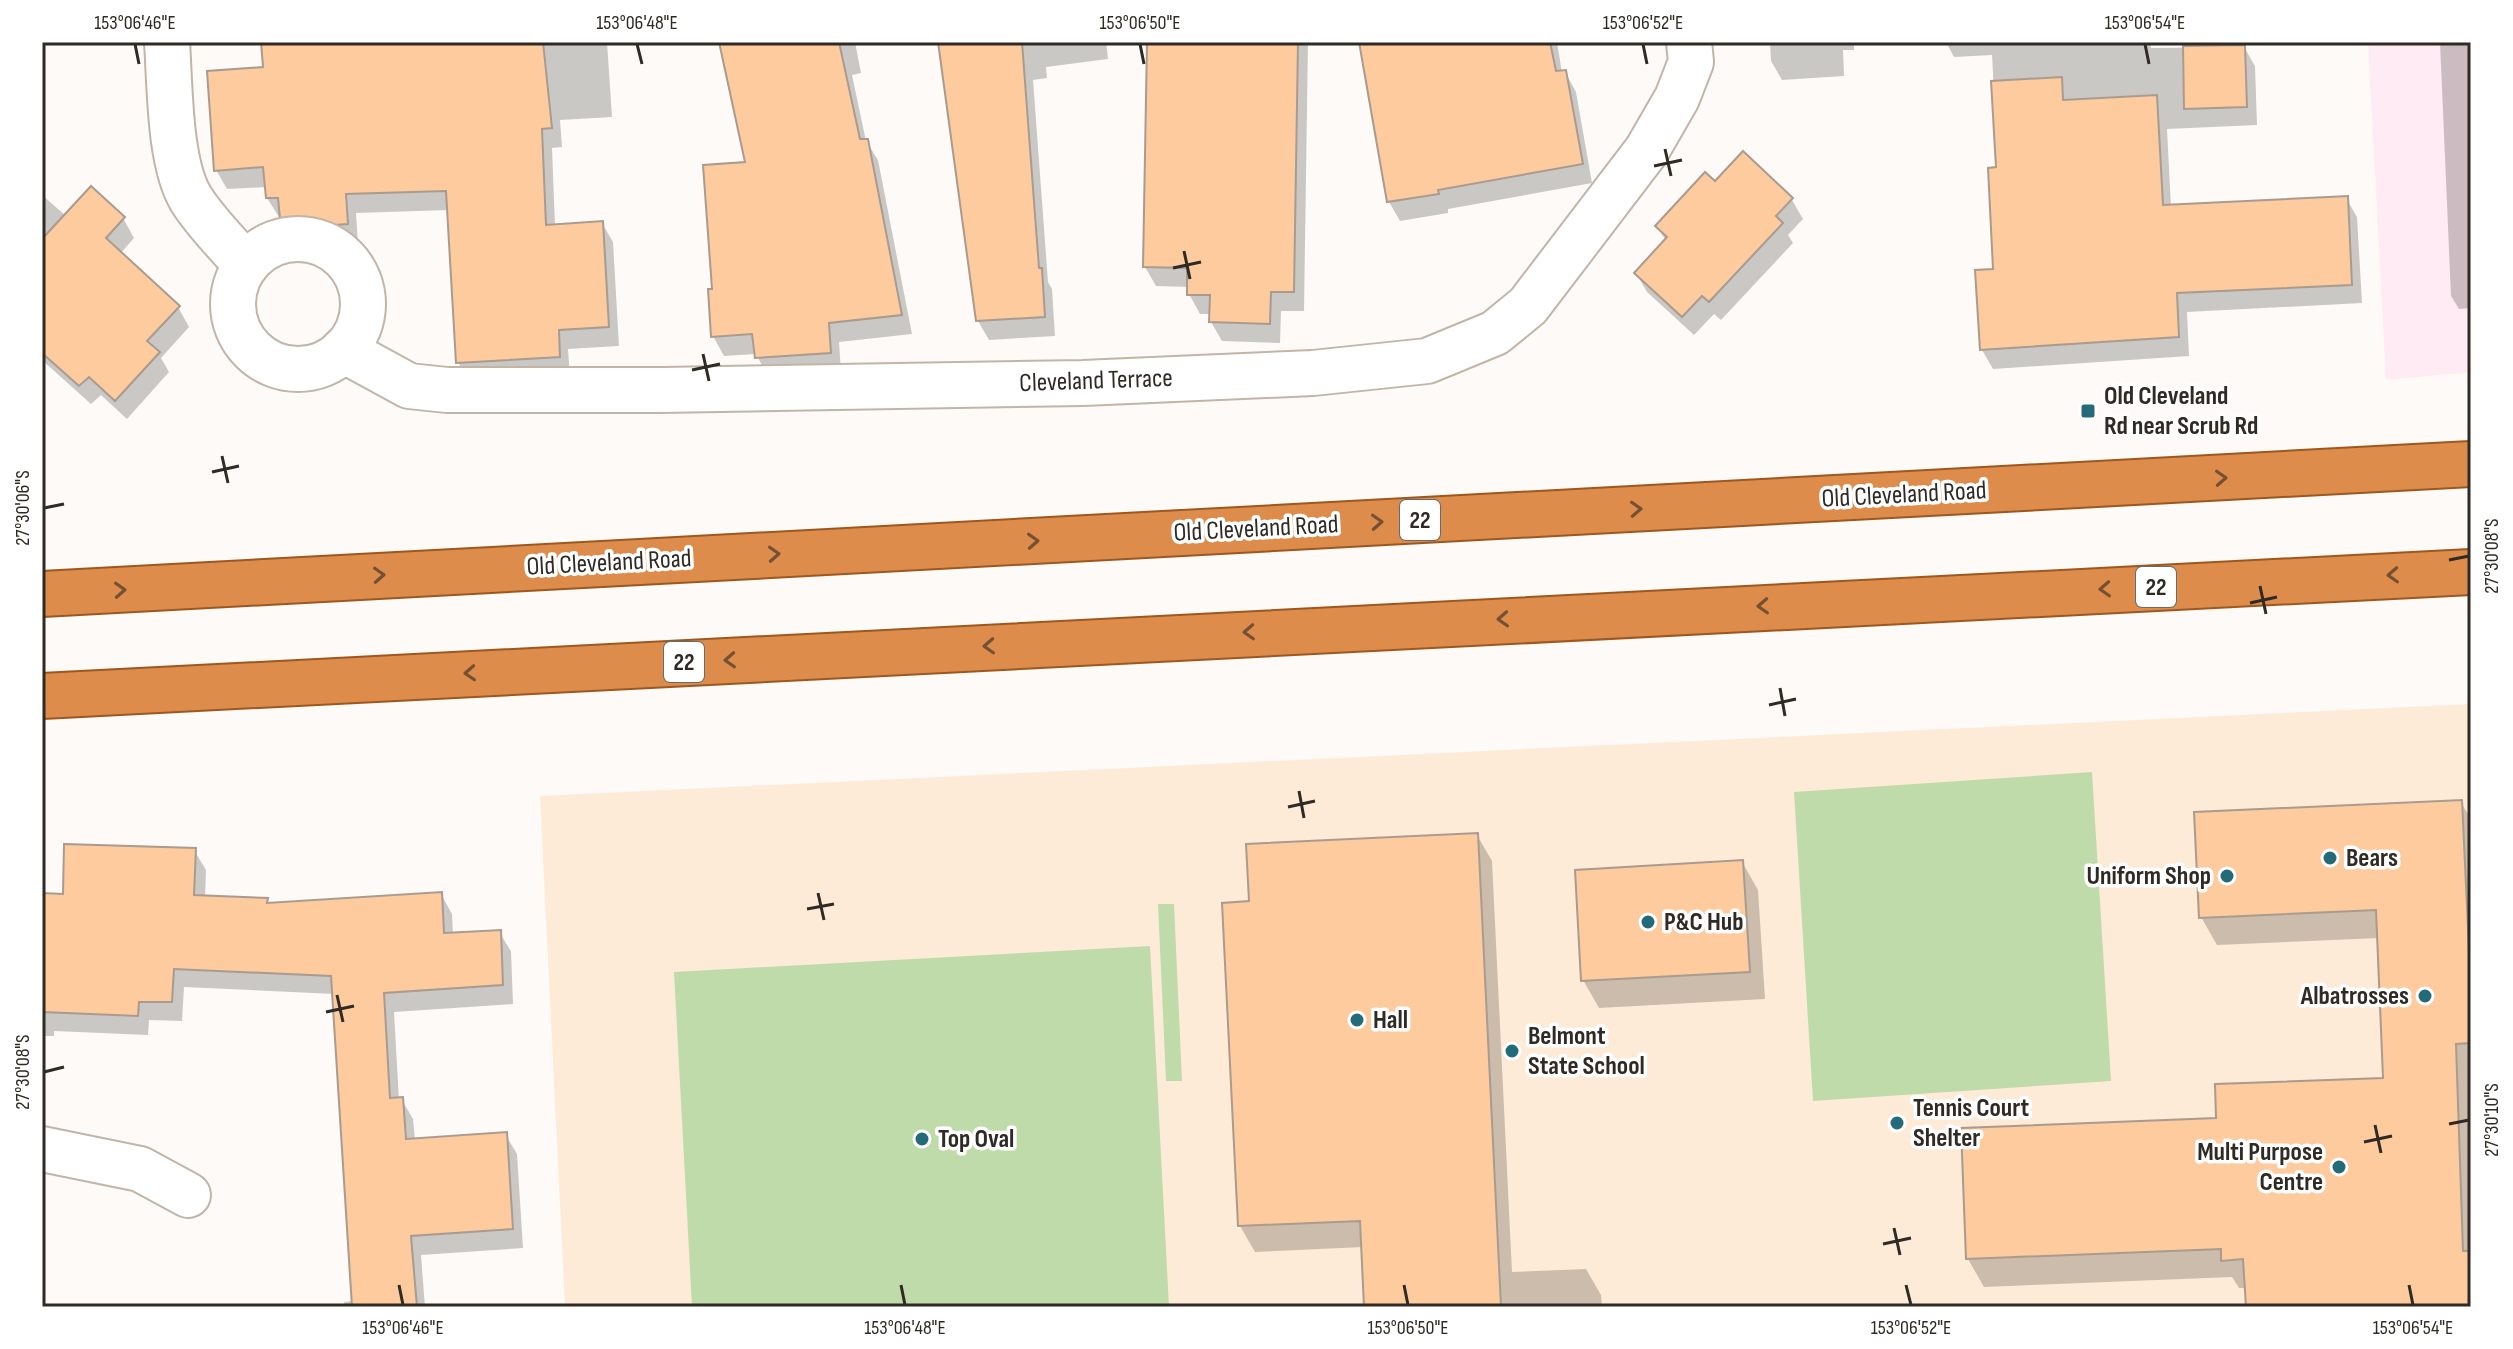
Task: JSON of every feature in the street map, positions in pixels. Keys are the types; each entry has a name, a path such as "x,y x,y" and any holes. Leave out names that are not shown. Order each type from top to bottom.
{"highway":[{"name":"Old Cleveland Road","path":"42,594 2471,464"},
{"name":"22","path":"42,696 2471,572"}],"street":[{"path":"167,42 176,147 184,185 201,212 246,265"},
{"name":"Cleveland Terrace","path":"343,350 409,386 447,390 1083,383 1313,373 1427,361 1495,333 1528,306 1647,150 1677,98 1691,62 1689,42"},
{"path":"291,240 312,240 331,248 348,261 359,280 363,301 361,323 343,350 335,358 314,367 293,369 272,363 253,351 240,335 233,315 233,294 240,274 253,257 270,245 291,240"},
{"path":"42,1149 140,1169 188,1195"}],"shaded area":[{"path":"2368,42 2471,42 2471,372 2386,380"},
{"name":"Belmont State School","path":"2471,704 2471,1307 565,1307 540,796"}],"green space":[{"path":"2092,772 2111,1081 1813,1101 1794,792"},
{"path":"1158,904 1174,904 1182,1081 1166,1081"},
{"name":"Top Oval","path":"1150,946 1169,1307 692,1307 674,972"}],"building":[{"path":"261,42 543,42 552,128 542,129 546,225 603,221 609,327 559,330 560,357 456,363 446,191 346,194 348,224 281,229 278,198 266,198 263,167 214,171 207,71 263,67"},
{"path":"719,42 839,42 860,139 868,139 902,315 829,323 831,353 755,358 752,334 711,337 708,289 712,289 703,165 745,162"},
{"path":"938,42 1022,42 1045,317 976,321"},
{"path":"1147,42 1298,42 1294,292 1271,292 1270,324 1209,322 1210,295 1187,295 1187,268 1143,267"},
{"path":"1359,42 1550,42 1556,71 1566,70 1583,164 1387,202"},
{"path":"2245,45 2247,107 2184,109 2183,46"},
{"path":"2062,77 2063,100 2157,95 2163,205 2348,196 2352,285 2177,293 2179,337 1980,350 1975,270 1993,269 1988,168 1996,167 1991,81"},
{"path":"1743,151 1793,198 1776,216 1783,223 1709,302 1702,296 1682,317 1634,273 1667,237 1655,226 1705,172 1715,181"},
{"path":"91,186 125,217 106,238 180,306 147,341 160,352 115,401 89,377 79,386 42,353 42,239"},
{"path":"2462,800 2471,949 2471,1043 2456,1044 2463,1251 2471,1251 2471,1307 2246,1307 2243,1259 2221,1261 2221,1249 1966,1259 1961,1128 2216,1118 2215,1084 2383,1078 2376,910 2199,918 2194,812"},
{"name":"Hall","path":"1478,833 1501,1307 1364,1307 1360,1221 1238,1226 1222,903 1249,901 1246,844"},
{"path":"64,844 196,848 194,895 268,898 267,903 442,892 444,933 501,930 503,985 384,993 390,1098 403,1097 406,1139 507,1132 513,1229 411,1236 417,1307 352,1307 331,976 174,969 172,1002 139,1002 138,1016 42,1012 42,893 63,894"},
{"name":"P&C Hub","path":"1743,860 1750,972 1581,981 1575,870"}],"place":[{"name":"Old Cleveland Rd near Scrub Rd","path":"2088,411"},
{"name":"Bears","path":"2330,858"},
{"name":"Uniform Shop","path":"2227,876"},
{"name":"P&C Hub","path":"1648,922"},
{"name":"Albatrosses","path":"2425,996"},
{"name":"Hall","path":"1357,1020"},
{"name":"Belmont State School","path":"1512,1051"},
{"name":"Tennis Court Shelter","path":"1897,1123"},
{"name":"Top Oval","path":"922,1139"},
{"name":"Multi Purpose Centre","path":"2339,1167"}]}
